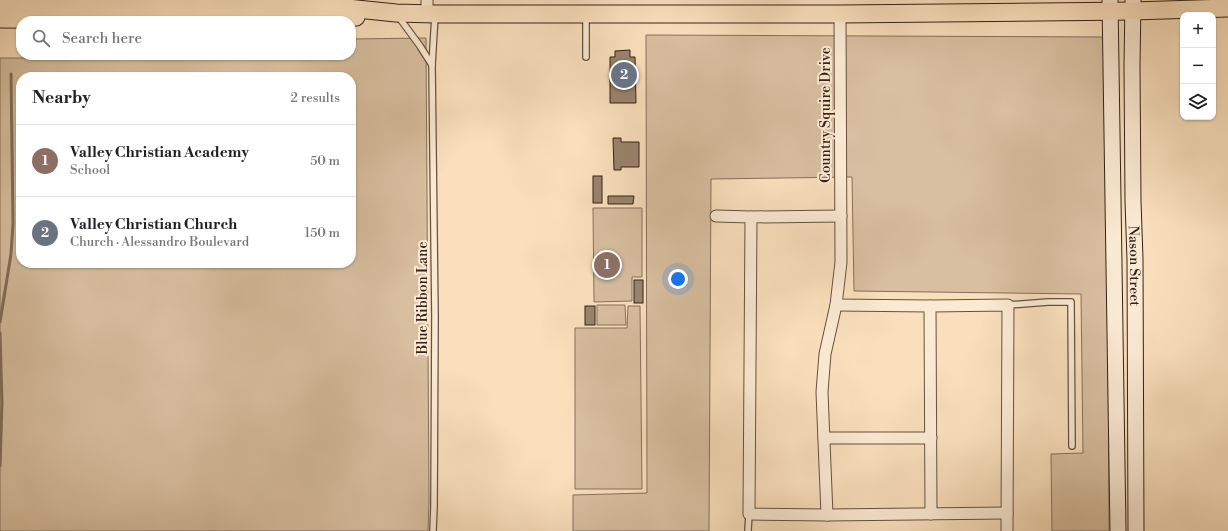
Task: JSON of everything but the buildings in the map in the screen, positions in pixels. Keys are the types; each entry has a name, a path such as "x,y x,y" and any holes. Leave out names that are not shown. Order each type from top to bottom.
{"main road":[{"path":"356,17 429,10 586,14 840,14 1110,5 1228,8"},
{"name":"Nason Street","path":"1110,5 1118,531"},
{"name":"Nason Street","path":"1133,5 1136,531"},
{"path":"7,10 112,16"}],"street":[{"name":"Country Squire Drive","path":"827,515 822,392 825,354 836,305 841,262 840,14"},
{"path":"716,216 841,216"},
{"path":"750,217 749,514 827,515 1007,513"},
{"path":"836,305 1008,305 1007,531"},
{"path":"930,306 931,514"},
{"path":"824,438 931,438"}],"lane":[{"name":"Blue Ribbon Lane","path":"429,10 432,65 435,317 433,531"},
{"path":"396,13 432,65"},
{"path":"586,14 586,57"},
{"path":"1008,305 1071,302 1072,446"},
{"path":"748,531 749,514"}],"shaded area":[{"path":"646,35 1105,37 1107,127 1109,531 1052,531 1051,454 1083,453 1081,294 854,291 852,177 711,179 709,531 573,531 573,495 647,493"},
{"path":"426,38 428,531 0,531 0,58 16,58 16,60 356,60 356,39"},
{"path":"593,208 642,208 642,277 632,277 632,301 594,302"},
{"path":"597,305 625,305 626,325 597,325"},
{"path":"628,306 640,306 642,489 575,489 575,328 627,328"}],"waterway":[{"path":"0,322 11,254 13,223 11,74"},
{"path":"0,333 2,403 0,466"}],"place":[{"name":"Valley Christian Church","path":"624,75"},
{"name":"Valley Christian Academy","path":"607,265"}]}
